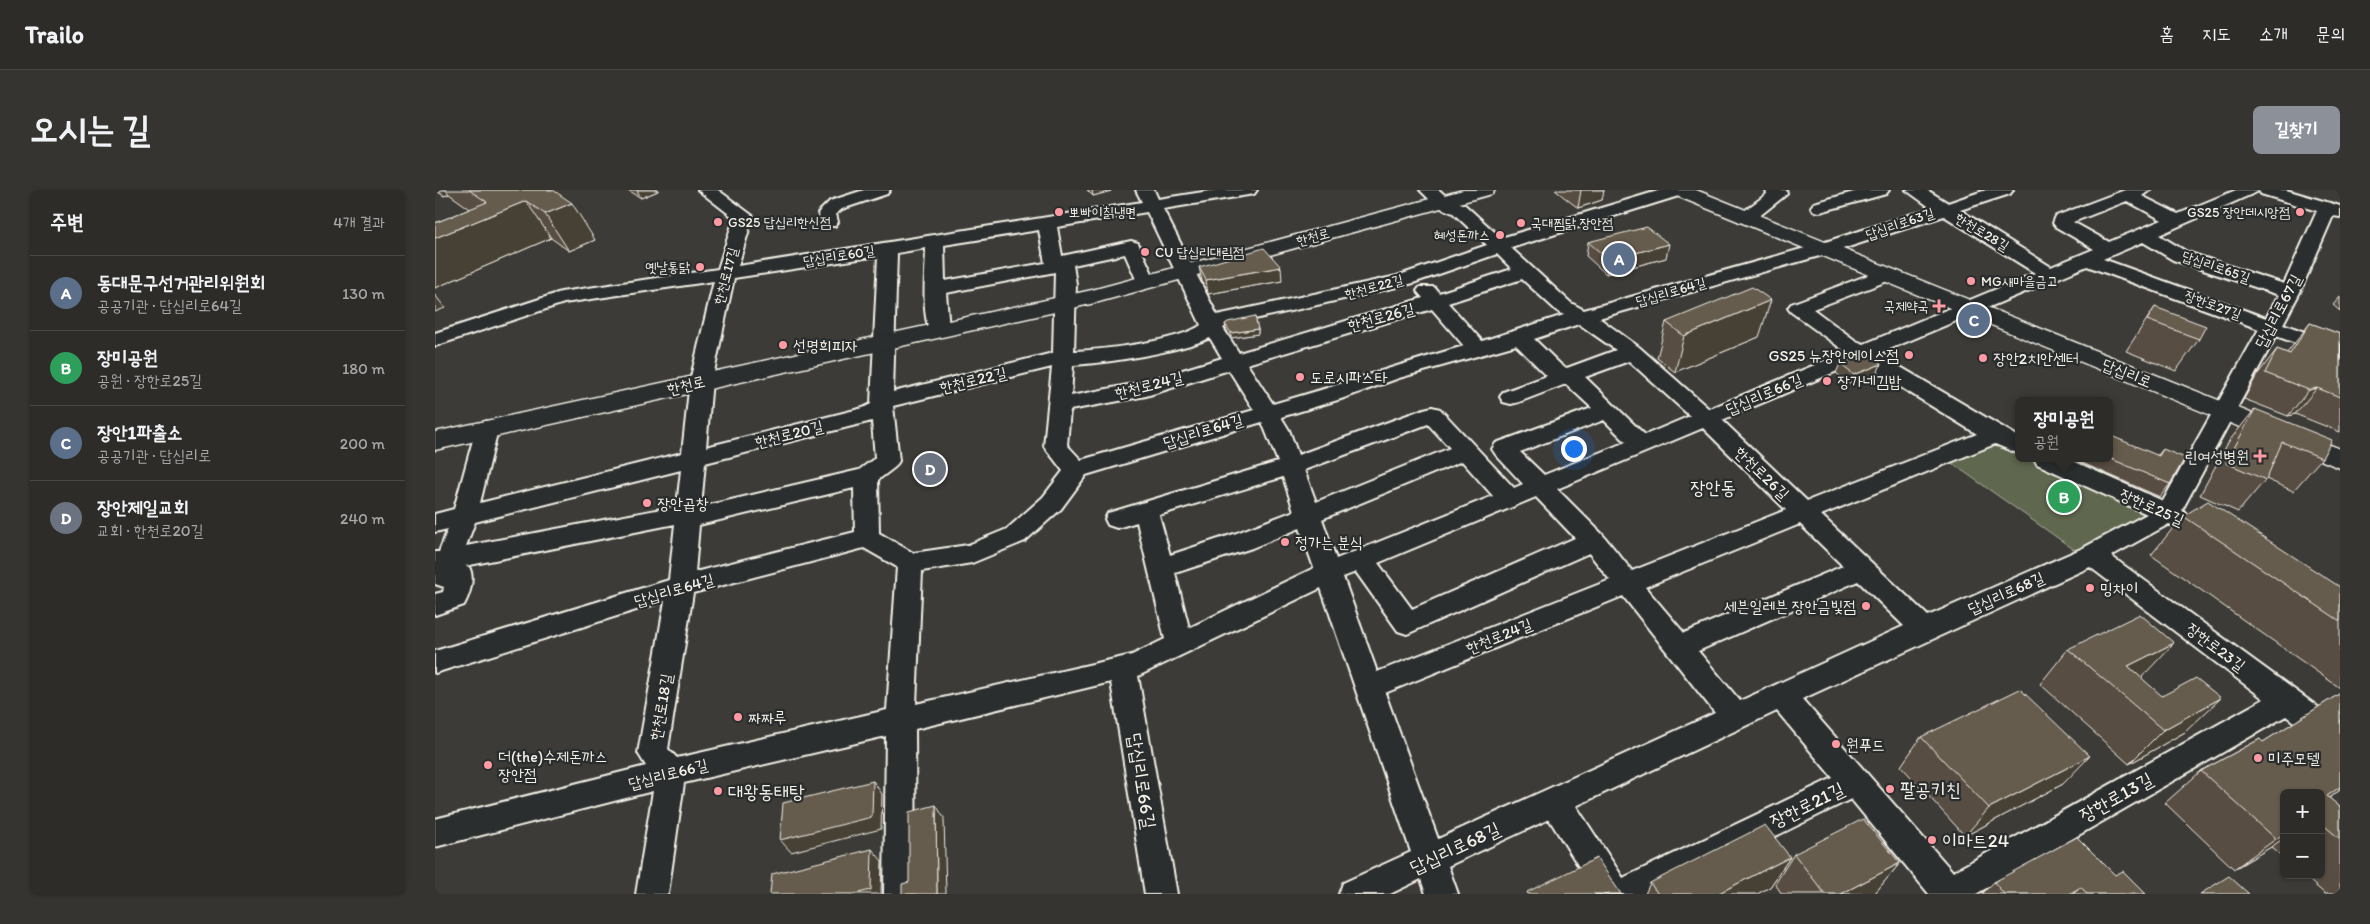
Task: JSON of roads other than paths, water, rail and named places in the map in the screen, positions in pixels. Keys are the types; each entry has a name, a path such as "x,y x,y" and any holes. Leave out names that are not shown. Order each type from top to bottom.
{"main road":[{"name":"한천로","path":"435,441 701,381 1065,303 1184,272 1436,196 1485,190"},
{"name":"답십리로","path":"1679,190 2340,459"}],"street":[{"name":"한천로17길","path":"701,381 725,273 743,216 707,190"},
{"path":"829,222 827,213 836,205 881,190"},
{"path":"1145,190 1212,326 1236,361 1278,430 1330,572 1442,894"},
{"name":"답십리로60길","path":"435,340 561,298 1047,224 1248,190"},
{"name":"한천로22길","path":"882,404 1064,359 1091,357 1176,342 1201,335 1221,320 1338,297 1413,277 1501,246 1679,190"},
{"path":"1746,218 1778,194 1774,191 1777,190"},
{"path":"1820,207 1880,190"},
{"name":"한천로28길","path":"1915,190 2050,274"},
{"path":"1969,308 2251,190"},
{"path":"2267,190 2334,210"},
{"name":"답십리로63길","path":"1823,249 1997,191"},
{"path":"2109,250 2062,223 2062,220 2134,193 2177,221"},
{"name":"한천로26길","path":"1436,196 1459,209 1501,246 1564,307 1595,324 1632,352 1707,418 1924,629"},
{"name":"답십리로67길","path":"2224,412 2334,210"},
{"path":"865,477 867,538 911,563 972,554 1016,535 1052,503 1078,469 1069,464 1055,446 1061,405 1067,284 1064,266 1053,261 1047,224"},
{"name":"답십리로65길","path":"2145,234 2180,256 2290,292"},
{"path":"935,241 939,330"},
{"path":"936,289 1053,267 1131,247 1146,282"},
{"path":"442,560 688,516 865,477 887,461 882,404 888,248"},
{"name":"답십리로64길","path":"1078,469 1266,412 1333,394 1391,373 1823,249"},
{"name":"장한로27길","path":"2086,259 2340,352"},
{"name":"한천로26길","path":"1236,361 1327,332 1380,319 1527,271"},
{"path":"1886,275 1798,308 1849,346 1864,351 1889,370 1996,435 2015,444"},
{"path":"1413,277 1438,301 1478,349"},
{"name":"답십리로66길","path":"435,833 671,773 1137,665 1330,572 1707,418 1969,308"},
{"path":"1520,337 1554,372 1576,380 1641,445"},
{"path":"1511,397 1632,352"},
{"name":"한천로24길","path":"1061,405 1146,389 1236,361"},
{"name":"한천로18길","path":"671,773 653,752 681,586 701,381"},
{"name":"한천로20길","path":"694,459 870,414 882,404"},
{"path":"1606,411 1504,449 1593,541 1737,717"},
{"path":"2168,514 2224,412"},
{"path":"1117,519 1291,466 1432,414 1510,499"},
{"path":"445,602 461,574 443,578 442,560 465,515 487,429"},
{"name":"한천로26길","path":"1628,584 1996,435"},
{"path":"1160,568 1243,541 1466,451"},
{"path":"435,523 694,459"},
{"name":"장한로25길","path":"2054,462 2195,526"},
{"path":"1146,511 1180,644"},
{"name":"답십리로68길","path":"1355,894 1924,629 2092,555 2168,514"},
{"name":"답십리로64길","path":"435,662 681,586 867,538"},
{"path":"1361,559 1407,623 1593,541"},
{"name":"장한로23길","path":"2092,555 2340,740"},
{"path":"900,894 901,720 911,563"},
{"path":"1679,647 1862,569"},
{"name":"한천로24길","path":"1370,688 1628,584"},
{"name":"답십리로66길","path":"1123,668 1161,894"},
{"name":"장한로21길","path":"1782,696 1948,893"},
{"name":"장한로13길","path":"1948,893 2288,700"},
{"path":"652,894 671,773"},
{"name":"장한로21길","path":"1624,894 1855,782"},
{"path":"1555,801 1615,894"}],"place":[{"name":"뽀빠이칡냉면","path":"1059,212"},
{"name":"GS25 장안데시앙점","path":"2300,212"},
{"name":"GS25 답십리한신점","path":"718,222"},
{"name":"국대찜닭 장안점","path":"1521,223"},
{"name":"혜성돈까스","path":"1500,235"},
{"name":"CU 답십리대림점","path":"1145,252"},
{"name":"동대문구선거관리위원회","path":"1619,259"},
{"name":"옛날통닭","path":"700,267"},
{"name":"MG새마을금고","path":"1971,281"},
{"name":"국제약국","path":"1939,306"},
{"name":"장안1파출소","path":"1974,320"},
{"name":"선명희피자","path":"783,345"},
{"name":"GS25 뉴장안에이스점","path":"1909,355"},
{"name":"장안2치안센터","path":"1983,358"},
{"name":"도로시파스타","path":"1300,377"},
{"name":"장가네김밥","path":"1827,381"},
{"name":"린여성병원","path":"2260,456"},
{"name":"장안제일교회","path":"930,469"},
{"name":"장미공원","path":"2064,497"},
{"name":"장안곱창","path":"647,503"},
{"name":"정가는 분식","path":"1285,542"},
{"name":"밍차이","path":"2090,588"},
{"name":"세븐일레븐 장안금빛점","path":"1866,606"},
{"name":"짜짜루","path":"738,717"},
{"name":"원푸드","path":"1836,744"},
{"name":"미주모텔","path":"2258,758"},
{"name":"더(the)수제돈까스 장안점","path":"488,765"},
{"name":"팔공키친","path":"1890,789"},
{"name":"대왕동태탕","path":"718,791"},
{"name":"이마트24","path":"1932,840"}],"district":[{"name":"장안동","path":"1713,487"}]}
